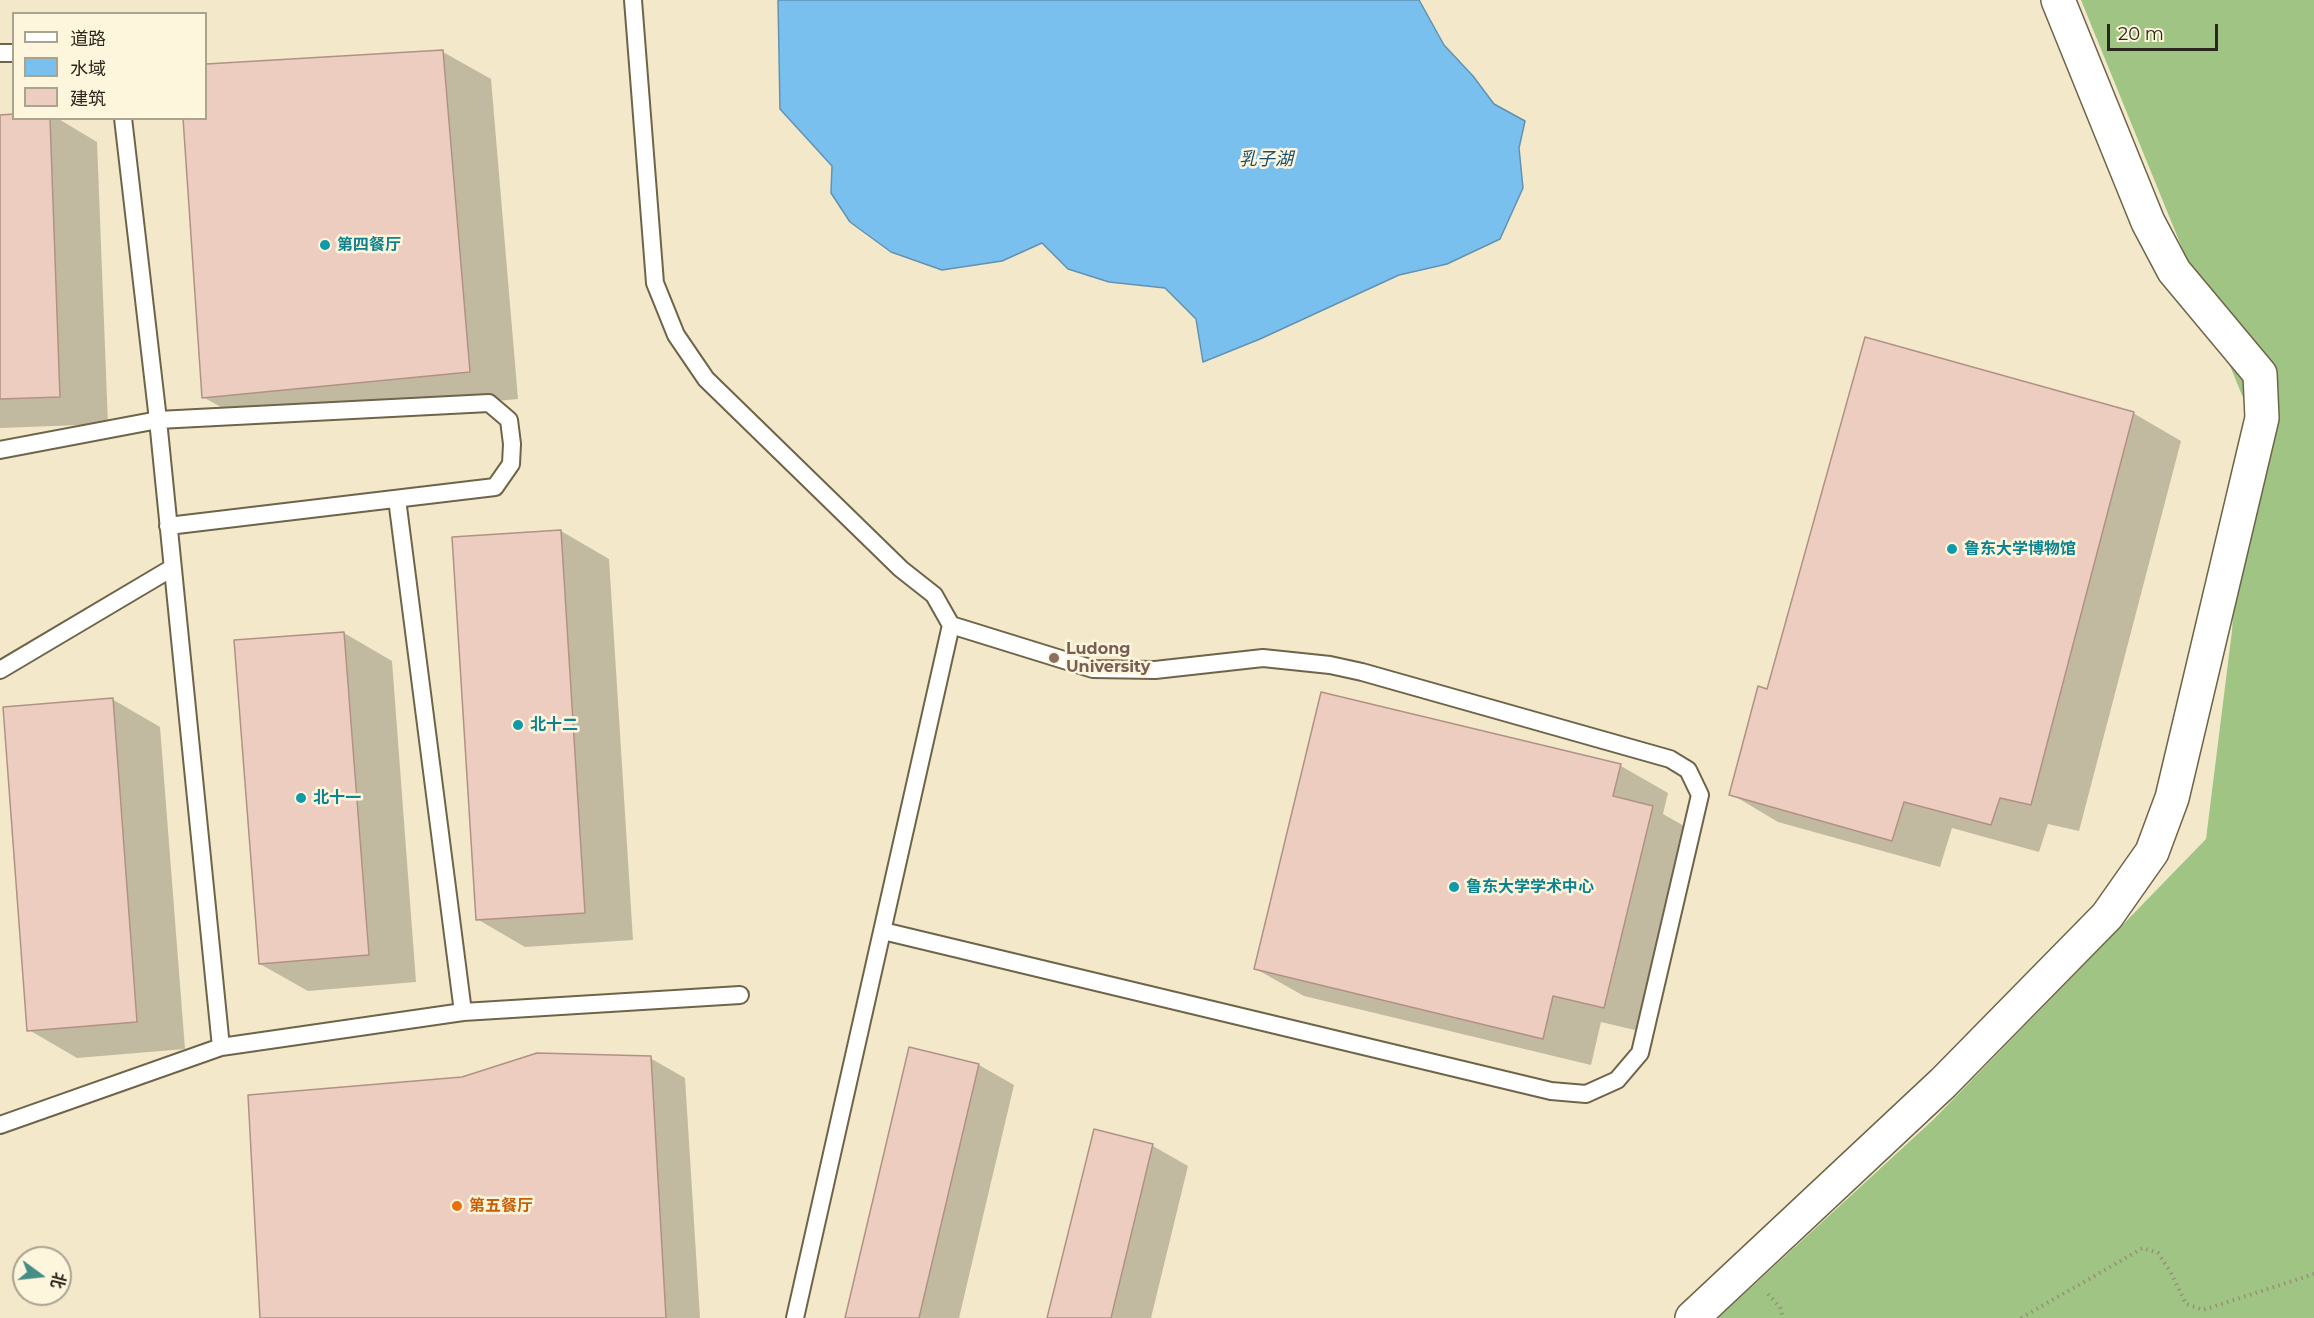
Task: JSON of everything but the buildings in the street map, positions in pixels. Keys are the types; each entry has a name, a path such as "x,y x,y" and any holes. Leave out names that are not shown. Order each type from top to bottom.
{"street":[{"path":"1692,1318 1943,1083 2108,916 2152,852 2172,798 2262,418 2260,374 2174,271 2148,222 2058,0"}],"lane":[{"path":"633,0 655,283 676,335 706,380 901,569 934,595 951,625 795,1318"},
{"path":"123,120 158,420 221,1047"},
{"path":"0,450 158,420 489,404 509,420 512,444 511,464 495,487 168,526"},
{"path":"397,499 463,1012"},
{"path":"0,670 172,568"},
{"path":"883,931 1551,1091 1586,1094 1617,1080 1640,1053 1700,795 1688,770 1670,759 1362,672 1330,665 1263,658 1155,670 1094,669 951,625"},
{"path":"0,1125 221,1047 463,1012 741,995"}],"path":[{"path":"2021,1318 2143,1248 2158,1253 2186,1304 2203,1310 2314,1274"}],"green space":[{"path":"2081,0 2314,0 2314,1318 1718,1318 1934,1119 2206,839 2232,631 2246,405"}],"water":[{"name":"乳子湖","path":"778,0 1419,0 1444,45 1473,76 1494,104 1525,121 1519,148 1523,188 1500,239 1447,264 1399,275 1260,339 1203,362 1196,319 1165,288 1109,282 1068,269 1042,243 1002,261 942,270 891,252 850,222 831,193 832,166 780,109"}],"place":[{"name":"第四餐厅","path":"325,245"},
{"name":"鲁东大学博物馆","path":"1952,549"},
{"name":"Ludong University","path":"1054,658"},
{"name":"北十二","path":"518,725"},
{"name":"北十一","path":"301,798"},
{"name":"鲁东大学学术中心","path":"1454,887"},
{"name":"第五餐厅","path":"457,1206"}]}
